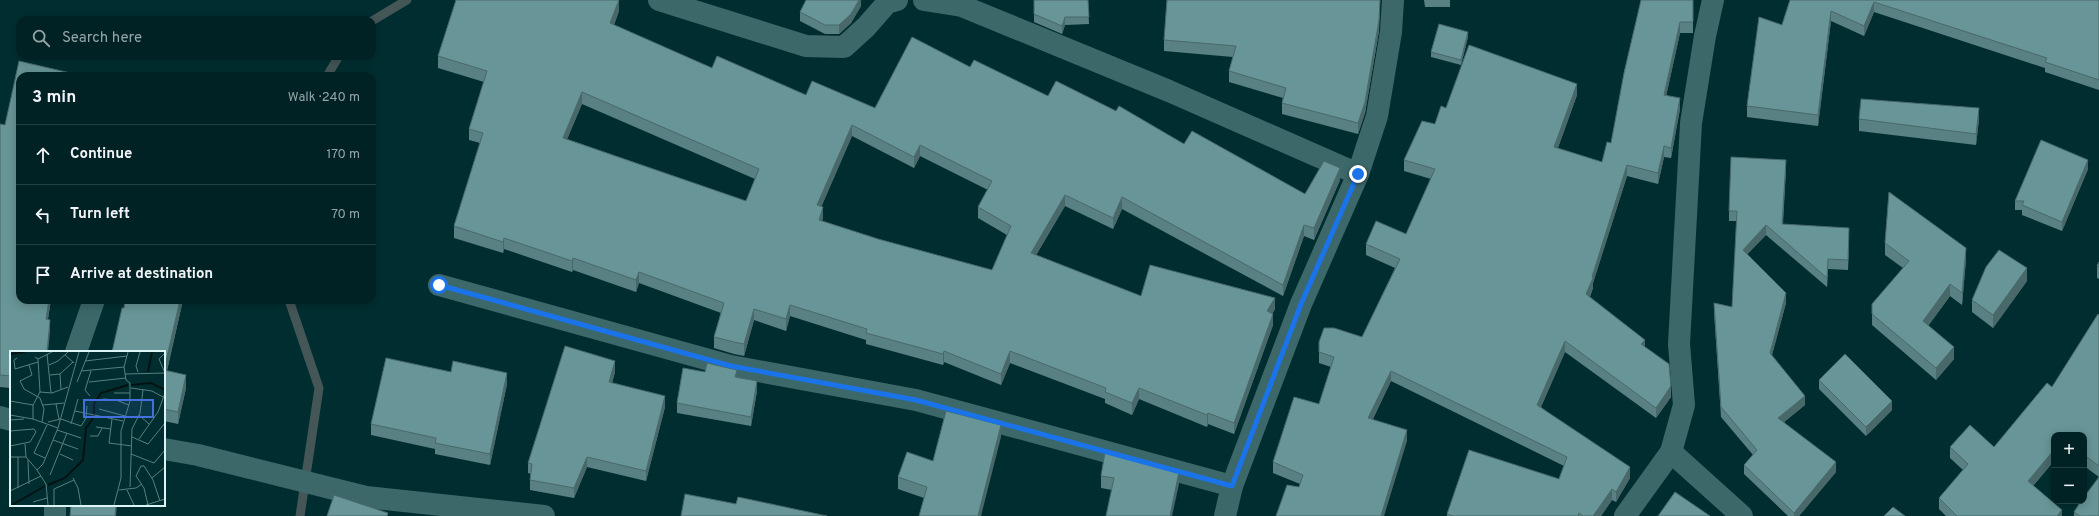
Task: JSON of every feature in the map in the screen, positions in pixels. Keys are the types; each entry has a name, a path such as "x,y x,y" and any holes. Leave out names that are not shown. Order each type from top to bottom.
{"street":[{"path":"660,0 806,46 844,47 866,26 887,2 897,0"},
{"path":"924,0 962,6 1169,91 1358,174"},
{"path":"1225,516 1232,486 1301,304 1358,174 1377,116 1391,32 1393,0"},
{"path":"1625,516 1671,452 1684,405 1679,344 1683,236 1691,122 1705,36 1714,0"},
{"path":"439,285 731,366 916,400 1232,486"},
{"path":"76,351 93,304"},
{"path":"0,417 10,420"},
{"path":"165,449 198,455 366,496 544,516"},
{"path":"1671,452 1742,516"}],"building":[{"path":"456,0 619,0 610,23 712,68 717,56 806,95 812,81 875,108 912,37 970,67 974,60 1048,96 1056,81 1116,111 1119,106 1184,144 1192,131 1305,194 1324,161 1340,168 1314,228 1304,225 1283,285 1122,197 1113,218 1065,195 1031,253 1141,296 1150,265 1275,298 1267,311 1273,314 1234,423 1208,413 1207,415 1139,388 1132,403 1105,392 1106,388 1010,351 1001,374 944,351 943,354 866,333 867,329 790,305 786,319 754,309 744,344 714,337 724,303 639,272 636,280 573,258 572,261 504,238 503,242 454,226 483,133 469,129 487,71 438,56","holes":["582,92 759,169 746,201 563,138","852,125 914,157 920,145 992,181 978,207 1011,226 992,270 878,239 819,220 823,207 817,205"]},
{"path":"806,0 859,0 851,14 839,25 825,25 800,12"},
{"path":"1034,0 1088,0 1089,17 1065,17 1062,26 1034,14"},
{"path":"1167,0 1380,0 1379,20 1365,102 1358,123 1282,103 1286,88 1229,71 1236,46 1164,40"},
{"path":"1641,0 1693,0 1693,22 1680,22 1664,95 1680,98 1671,148 1664,146 1658,173 1627,165 1592,277 1593,278 1586,294 1645,340 1641,344 1669,364 1671,386 1656,408 1565,341 1537,405 1630,467 1616,492 1612,489 1593,516 1583,516 1579,513 1578,516 1453,516 1447,514 1469,450 1559,479 1567,457 1391,371 1368,418 1407,430 1381,516 1276,516 1287,485 1299,487 1303,475 1273,462 1294,397 1319,404 1334,357 1319,352 1319,342 1324,328 1334,328 1362,337 1400,259 1366,244 1376,221 1406,234 1435,169 1404,160 1422,121 1435,124 1441,106 1446,108 1469,45 1577,84 1554,147 1602,162 1607,142 1611,143 1624,73"},
{"path":"1790,0 2099,0 2099,80 2045,62 2047,58 1874,2 1864,26 1831,11 1818,115 1747,106 1759,17 1782,25"},
{"path":"1439,24 1468,32 1461,60 1431,52"},
{"path":"19,61 66,72 17,72"},
{"path":"16,75 16,304 48,304 46,319 50,320 47,351 10,351 10,376 0,375 0,124 5,125"},
{"path":"1861,99 1979,108 1976,134 1859,119"},
{"path":"2041,140 2088,160 2062,222 2022,205 2024,201 2015,201"},
{"path":"1731,157 1786,160 1782,224 1849,228 1848,260 1828,259 1827,278 1766,225 1743,250 1786,293 1770,353 1805,396 1778,418 1836,462 1794,513 1744,465 1757,450 1721,407 1714,303 1732,307 1737,211 1729,211"},
{"path":"1889,192 1966,248 1962,293 1950,284 1923,321 1954,347 1936,368 1872,314 1872,304 1909,261 1885,243"},
{"path":"1999,250 2027,268 1993,315 1972,300 1986,267"},
{"path":"124,304 179,304 165,366 165,351 112,351 122,308 124,308"},
{"path":"2098,314 2099,466 2087,457 2087,432 2051,432 2051,454 2028,481 2051,501 2051,504 2055,504 2062,510 2057,516 1957,516 1939,498 1968,464 1950,447 1970,425 1994,447 2047,383 2052,387"},
{"path":"565,346 615,361 609,382 665,396 646,471 587,457 574,488 530,480 532,464 528,463"},
{"path":"1845,354 1892,401 1866,427 1819,380"},
{"path":"386,358 451,372 453,361 507,373 490,454 435,443 436,438 371,424"},
{"path":"707,363 737,370 735,377 757,381 751,417 677,403 683,368 705,372"},
{"path":"165,370 186,375 178,412 165,409"},
{"path":"946,411 1001,425 978,516 919,516 927,487 898,477 907,452 933,461"},
{"path":"1105,452 1179,472 1170,516 1106,516 1114,478 1101,476"},
{"path":"2099,477 2099,516 2080,516 2074,512 2079,504 2087,504 2087,493"},
{"path":"1675,492 1710,516 1658,516"},
{"path":"685,494 736,504 738,497 827,516 681,516"},
{"path":"334,495 388,513 387,516 327,516"},
{"path":"71,506 116,506 115,516 70,516"},
{"path":"1893,507 1905,516 1884,516"}],"waterway":[{"path":"376,19 407,0"},
{"path":"329,72 337,60"},
{"path":"290,304 319,388 300,516"}],"route":[{"path":"439,285 731,366 916,400 1232,486 1301,304 1358,174"}]}
